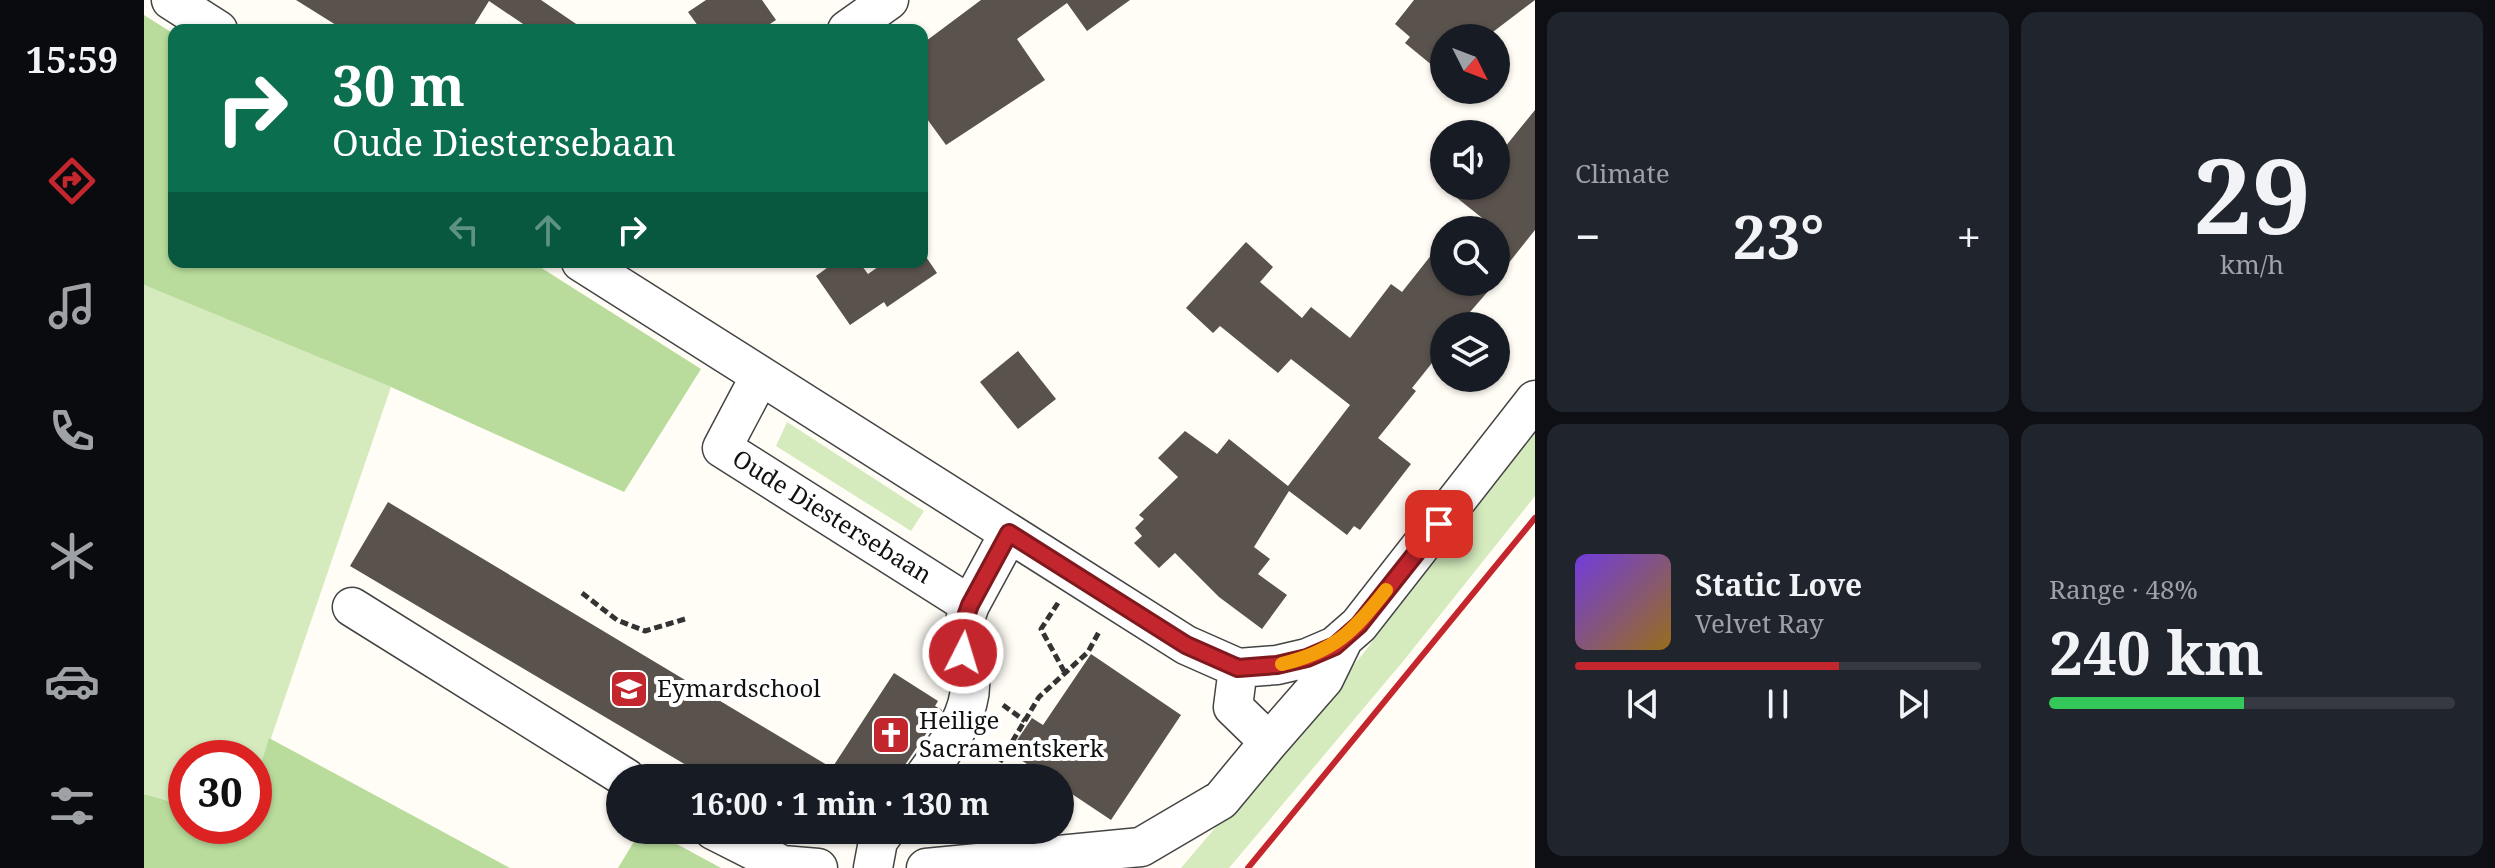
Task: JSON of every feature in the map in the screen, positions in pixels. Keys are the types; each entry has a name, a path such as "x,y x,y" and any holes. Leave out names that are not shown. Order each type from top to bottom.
{"street":[{"path":"171,0 209,24"},
{"path":"855,24 889,0"},
{"path":"590,268 1186,645 1238,668 1307,658 1344,638 1359,625 1535,400"},
{"name":"Oude Diestersebaan","path":"760,376 722,448 970,605"},
{"path":"933,764 957,731 970,691 970,675 963,653 964,622 1009,533"},
{"path":"352,607 606,767"},
{"path":"926,868 1141,847 1221,800 1324,679 1344,638"},
{"path":"1238,668 1233,707 1269,742"},
{"path":"741,844 782,865 818,868"},
{"path":"873,868 877,844"}],"path":[{"path":"1064,671 1041,629 1076,576"},
{"path":"582,593 617,620 645,631 685,619"},
{"path":"1000,762 1039,697 1088,652 1116,601"}],"green space":[{"path":"144,15 168,30 168,268 541,268 701,369 624,492 391,387 144,285"},
{"path":"144,285 391,387 270,740 168,740 168,801 144,794"},
{"path":"787,422 924,511 911,531 776,446"},
{"path":"1535,431 1535,496 1405,659 1229,868 1181,868 1362,655"},
{"path":"269,738 510,868 144,868 144,794 168,801 168,844 272,844 272,740"},
{"path":"633,844 677,844 721,868 618,868"}],"building":[{"path":"296,0 541,0 576,24 523,24 489,1 475,24 334,24"},
{"path":"706,0 762,0 776,20 770,24 697,24 688,12"},
{"path":"981,0 1130,0 1087,31 1067,3 1017,39 1045,80 946,145 928,120 928,40"},
{"path":"1414,0 1535,0 1503,24 1430,24 1430,64 1405,43 1410,37 1395,24"},
{"path":"1535,110 1535,230 1510,261 1510,216 1480,216 1460,200 1510,200 1510,141"},
{"path":"1246,242 1273,267 1260,282 1302,318 1311,307 1350,338 1391,284 1402,292 1430,257 1430,296 1484,296 1470,312 1430,312 1430,366 1412,388 1416,391 1378,438 1411,464 1360,530 1354,526 1347,535 1289,491 1254,547 1270,559 1258,574 1287,595 1262,629 1219,597 1175,553 1159,568 1134,543 1142,536 1135,528 1144,519 1139,515 1178,477 1158,458 1185,431 1217,454 1229,439 1288,486 1350,405 1291,359 1278,373 1220,326 1213,333 1186,308"},
{"path":"928,260 937,273 887,307 884,302 850,325 816,276 827,268 864,268 868,274 876,268 928,268"},
{"path":"1018,351 1056,399 1018,429 980,382"},
{"name":"Eymardschool","path":"388,502 825,764 684,764 350,566"},
{"path":"1091,654 1181,715 1111,820 1074,795 1074,764 1027,764 1009,752 1032,718 1043,725"},
{"name":"Eymardschool","path":"894,673 938,701 935,706 942,710 906,764 835,764"}],"railway":[{"path":"1248,868 1535,518"}],"slow traffic":[{"path":"1282,664 1335,646 1359,625 1386,590"}],"place":[{"name":"Eymardschool","path":"629,689"},
{"name":"Heilige Sacramentskerk","path":"891,735"}],"route":[{"path":"963,653 964,622 970,605 1009,533 1186,645 1238,668 1277,665 1307,658 1335,646 1359,625 1439,524"}]}
